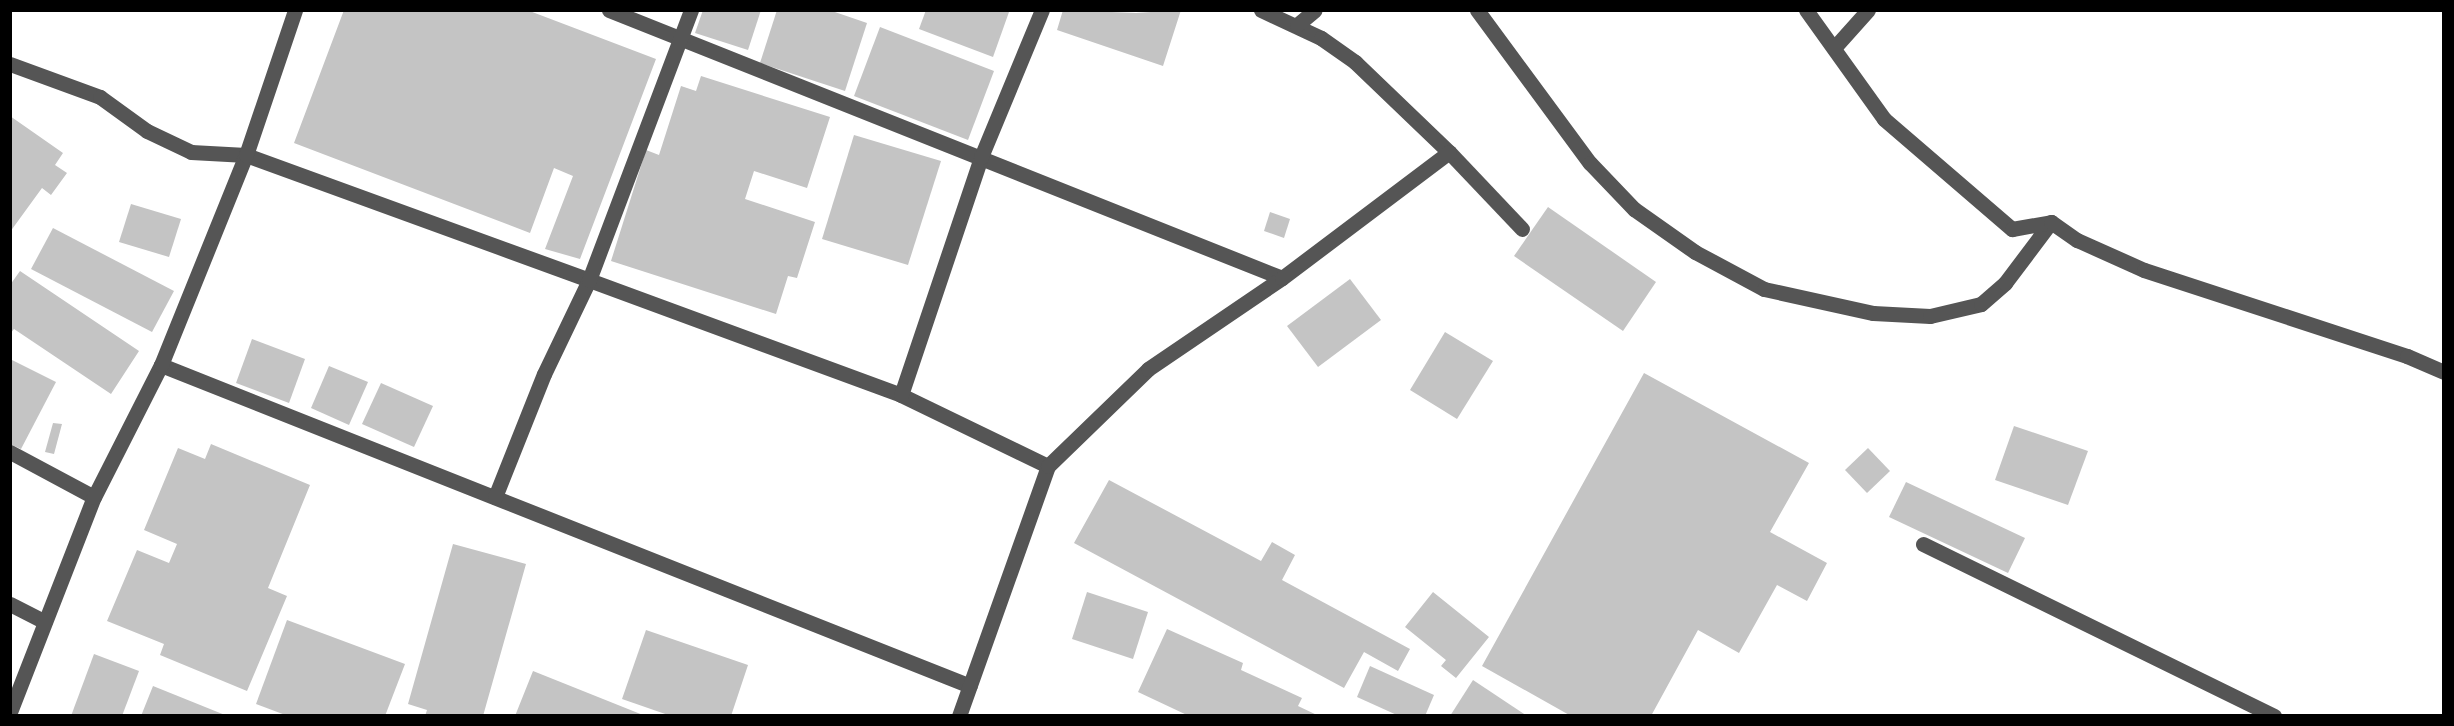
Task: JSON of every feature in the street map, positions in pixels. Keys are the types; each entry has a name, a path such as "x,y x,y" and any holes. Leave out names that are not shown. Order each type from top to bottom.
{"street":[{"path":"10,712 94,497 161,364 246,155 296,10"},
{"path":"609,10 1282,278"},
{"path":"495,497 544,374 589,280 691,10"},
{"path":"901,395 981,157 1042,10"},
{"path":"1260,10 1297,25 1355,62 1449,152 1522,229"},
{"path":"1297,25 1316,10"},
{"path":"1477,10 1590,163 1634,209 1695,252 1764,289 1873,313 1930,316 1981,304 2006,283 2051,222"},
{"path":"1806,10 1884,119 2012,229 2051,222 2077,240 2144,270 2407,356 2444,372"},
{"path":"1834,48 1868,10"},
{"path":"10,64 100,97 147,131 191,152 246,155 589,280 901,395 1048,466"},
{"path":"959,716 1048,466 1148,369 1282,278 1449,152"},
{"path":"161,364 970,686"},
{"path":"10,452 94,497"},
{"path":"1923,544 2274,716"},
{"path":"10,604 45,622"}],"building":[{"path":"344,10 527,10 656,59 580,259 545,249 573,176 554,168 530,233 294,143"},
{"path":"703,10 761,10 748,50 695,33"},
{"path":"777,10 829,10 867,23 845,91 760,63"},
{"path":"926,10 1005,10 1009,12 993,57 919,29"},
{"path":"1063,10 1136,13 1181,10 1163,66 1057,30"},
{"path":"880,27 994,71 968,140 854,96"},
{"path":"701,76 830,117 807,188 754,171 745,199 815,222 797,278 788,276 776,314 611,261 646,150 659,155 681,86 696,91"},
{"path":"10,116 63,153 55,165 67,173 51,195 42,188 10,232"},
{"path":"854,135 941,161 908,265 822,239"},
{"path":"131,204 181,219 169,257 119,242"},
{"path":"1548,207 1656,282 1623,331 1514,256"},
{"path":"1270,212 1290,219 1284,238 1264,231"},
{"path":"53,228 174,291 152,332 31,269"},
{"path":"20,271 139,351 111,394 14,329 10,334 10,285"},
{"path":"1350,279 1381,320 1318,367 1287,326"},
{"path":"1445,332 1493,361 1457,419 1410,390"},
{"path":"252,339 305,359 289,403 236,383"},
{"path":"10,359 56,382 21,449 10,444"},
{"path":"329,366 368,382 349,425 311,408"},
{"path":"1644,373 1809,463 1770,532 1827,563 1807,601 1777,585 1739,653 1698,630 1651,716 1571,716 1482,666"},
{"path":"381,383 433,406 414,447 362,424"},
{"path":"53,423 62,424 54,454 45,452"},
{"path":"2014,426 2088,451 2068,505 1995,480"},
{"path":"211,444 310,485 268,588 287,596 247,691 160,655 164,644 107,621 137,550 169,563 177,544 144,530 178,448 205,459"},
{"path":"1868,448 1890,471 1867,493 1845,470"},
{"path":"1109,480 1261,561 1272,542 1295,555 1282,580 1410,649 1398,671 1364,652 1344,688 1074,543"},
{"path":"1906,482 2025,538 2008,573 1889,517"},
{"path":"453,544 526,564 483,716 425,716 427,710 408,704"},
{"path":"1087,592 1148,612 1133,659 1072,639"},
{"path":"1433,592 1489,637 1456,678 1441,666 1446,660 1405,627"},
{"path":"287,620 405,664 385,716 288,716 256,704"},
{"path":"1167,629 1243,663 1241,670 1302,698 1298,706 1319,716 1189,716 1138,692"},
{"path":"646,630 748,665 731,716 671,716 622,699"},
{"path":"94,654 139,671 122,716 71,716"},
{"path":"1370,666 1434,695 1425,716 1399,716 1357,697"},
{"path":"533,671 643,715 643,716 515,716"},
{"path":"1473,680 1527,716 1450,716"},
{"path":"153,686 225,715 225,716 141,716"}]}
